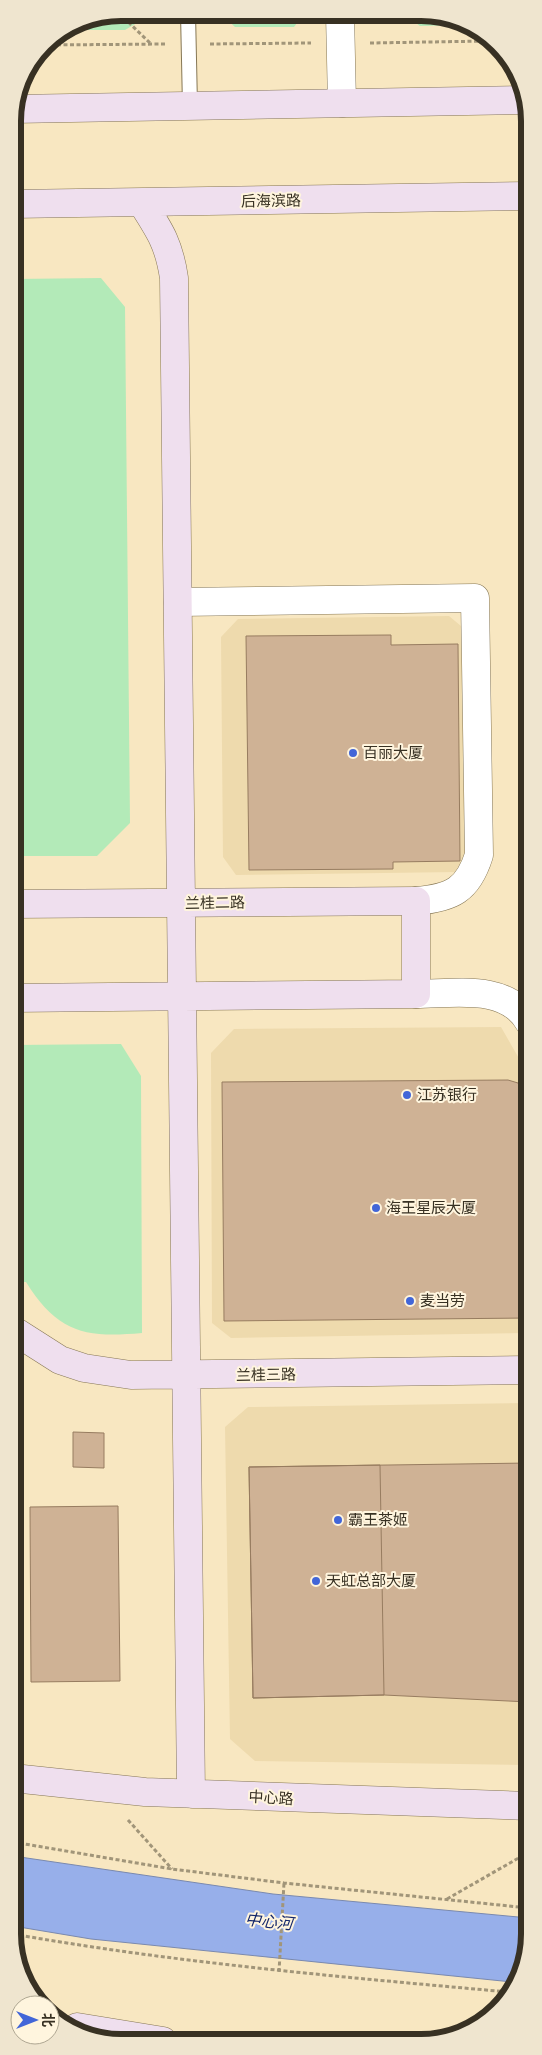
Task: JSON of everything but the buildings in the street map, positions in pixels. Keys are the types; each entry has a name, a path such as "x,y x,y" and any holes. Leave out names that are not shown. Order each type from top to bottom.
{"street":[{"path":"340,21 342,104"},
{"path":"22,109 518,100"},
{"name":"后海滨路","path":"21,204 521,196"},
{"path":"142,203 164,237 171,256 174,278 191,1794"},
{"path":"178,602 475,598 479,855 474,870 464,885 452,894 436,899 416,901 416,994"},
{"name":"兰桂二路","path":"21,904 416,901"},
{"path":"21,998 488,994 505,999 521,1010"},
{"name":"兰桂三路","path":"21,1335 60,1360 84,1368 132,1375 187,1376 521,1370"},
{"name":"中心路","path":"21,1779 191,1794 521,1806"},
{"path":"96,2030 119,2034"}],"lane":[{"path":"188,21 190,106"}],"path":[{"path":"128,21 152,44"},
{"path":"58,44 481,41"},
{"path":"96,1787 172,1869"},
{"path":"21,1843 172,1869 284,1883 521,1907"},
{"path":"447,1899 521,1857"},
{"path":"279,1972 284,1883"},
{"path":"21,1935 99,1949 279,1972 502,1991"}],"shaded area":[{"name":"百丽大厦","path":"449,616 467,631 470,857 457,872 236,875 223,857 221,637 238,619"},
{"name":"海王星辰大厦","path":"501,1027 521,1062 521,1333 231,1338 212,1323 211,1053 234,1029"},
{"path":"521,1403 521,1765 255,1761 230,1739 225,1427 248,1407"}],"green space":[{"path":"140,21 125,30 82,30 108,22"},
{"path":"229,21 299,21 294,27 235,27"},
{"path":"413,21 427,21 448,25 420,26"},
{"path":"101,278 125,307 130,823 97,856 21,856 21,279"},
{"path":"121,1044 141,1076 142,1333 104,1334 89,1333 75,1329 62,1322 50,1312 26,1282 21,1282 21,1045"}],"water":[{"name":"中心河","path":"21,1857 273,1894 521,1917 520,1947 508,1982 91,1939 21,1927"}],"place":[{"name":"百丽大厦","path":"353,753"},
{"name":"江苏银行","path":"407,1095"},
{"name":"海王星辰大厦","path":"376,1208"},
{"name":"麦当劳","path":"410,1301"},
{"name":"霸王茶姬","path":"338,1520"},
{"name":"天虹总部大厦","path":"316,1581"}]}
